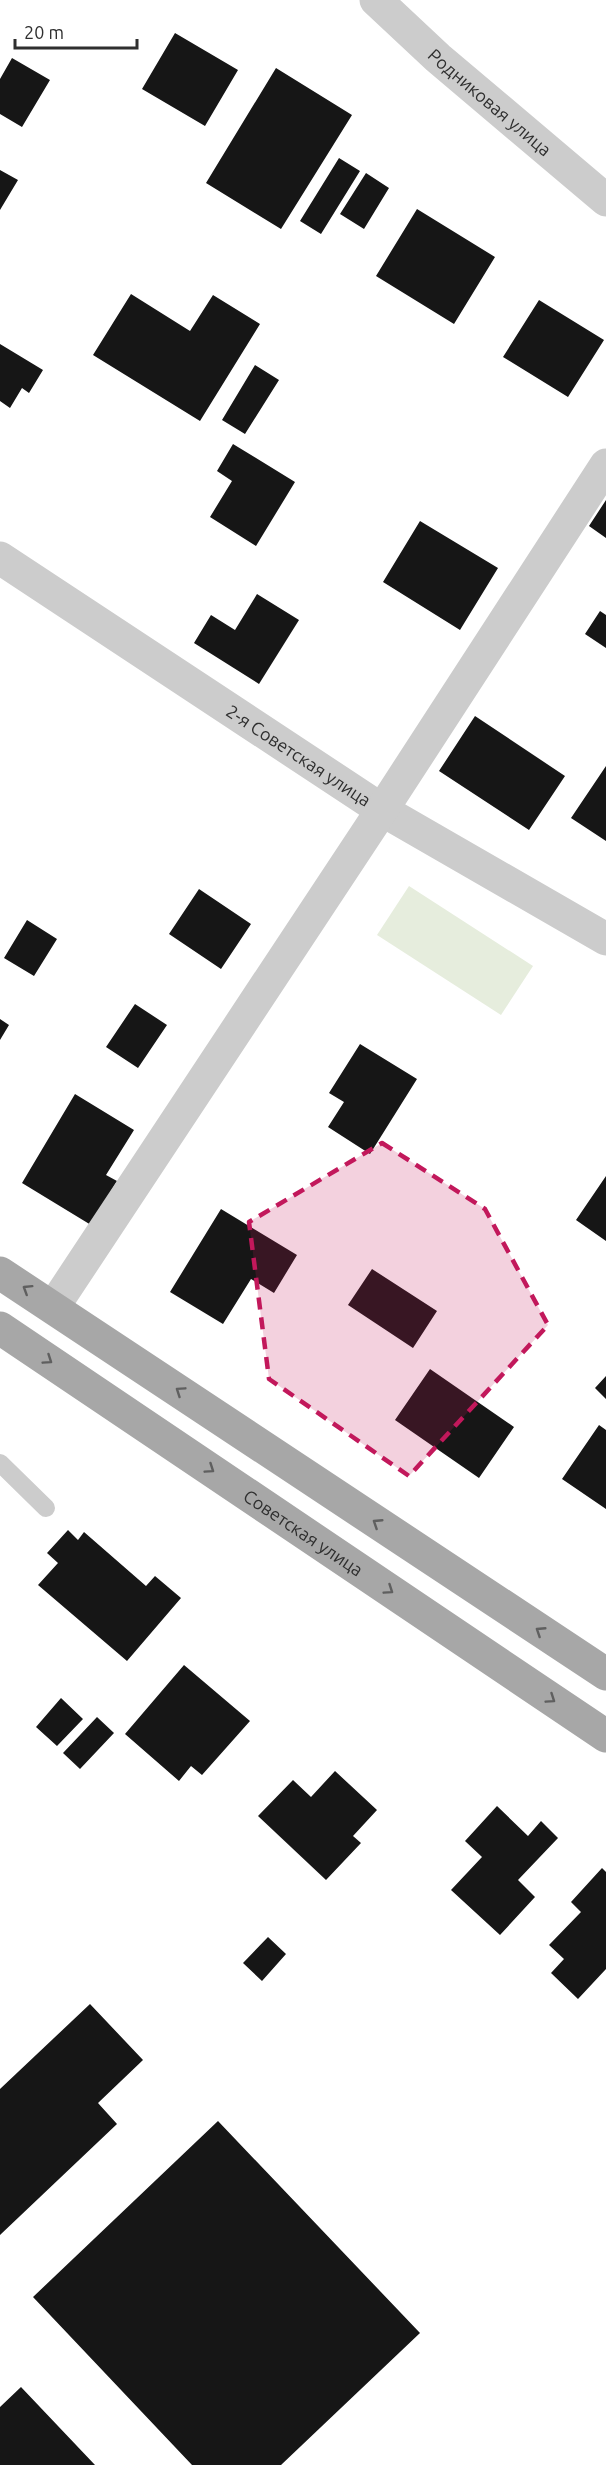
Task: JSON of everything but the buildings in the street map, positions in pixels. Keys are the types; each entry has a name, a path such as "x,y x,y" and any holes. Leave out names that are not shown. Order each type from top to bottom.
{"main road":[{"path":"0,1273 54,1306 606,1674"},
{"name":"Советская улица","path":"0,1328 606,1736"}],"street":[{"name":"Родниковая улица","path":"376,0 438,58 606,200"},
{"path":"54,1306 382,810 606,465"},
{"name":"2-я Советская улица","path":"0,558 382,810 606,939"}],"lane":[{"path":"0,1463 46,1508"}],"highlighted area":[{"path":"382,1143 485,1209 548,1325 409,1476 269,1379 249,1222"}],"green space":[{"path":"409,886 533,966 501,1015 377,935"}]}
